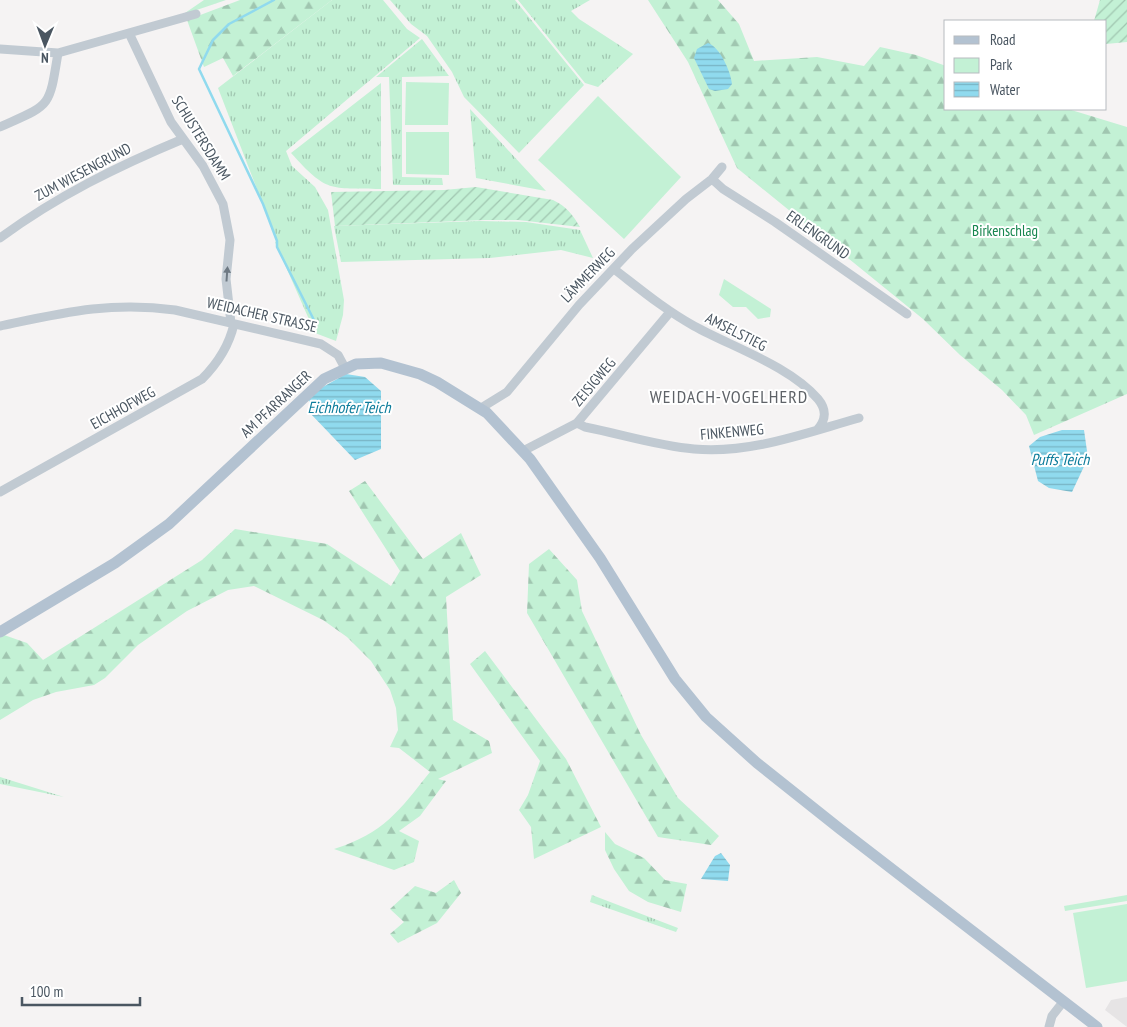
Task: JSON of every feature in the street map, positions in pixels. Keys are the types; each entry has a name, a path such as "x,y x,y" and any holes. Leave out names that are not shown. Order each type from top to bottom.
{"main road":[{"path":"345,368 370,362 400,368 437,382 481,408 499,424 523,451 602,561 661,658 687,695 706,717 757,763 840,830 1096,1027"},
{"name":"AM PFARRANGER","path":"0,632 143,544 181,514 301,398 324,379 345,368"}],"street":[{"path":"0,49 58,53 196,14"},
{"name":"SCHUSTERSDAMM","path":"128,33 172,122 203,166 223,204 230,240 226,286 233,323"},
{"path":"0,127 33,112 48,101 52,90 58,53"},
{"name":"ZUM WIESENGRUND","path":"0,238 74,189 183,139"},
{"name":"LÄMMERWEG","path":"481,408 506,392 555,332 614,268 686,199 712,179 722,167"},
{"name":"ERLENGRUND","path":"712,179 723,189 782,227 907,314"},
{"name":"AMSELSTIEG","path":"614,268 670,312 780,371 813,394 819,400 825,413 822,424 817,430"},
{"name":"WEIDACHER STRASSE","path":"0,326 79,310 116,306 174,310 321,344 338,354 345,368"},
{"name":"ZEISIGWEG","path":"523,451 577,423 670,312"},
{"name":"EICHHOFWEG","path":"0,492 202,379 215,366 225,350 233,323"},
{"name":"FINKENWEG","path":"577,423 585,427 694,449 739,448 761,445 859,418"},
{"path":"1049,1027 1052,1016 1063,1002"}],"shaded area":[{"path":"1127,997 1127,1027 1105,1010 1111,1000"}],"green space":[{"path":"204,0 226,0 185,14 185,13"},
{"path":"240,0 332,0 233,76 223,58 204,67 187,20"},
{"path":"332,0 383,0 407,29 420,38 286,151 292,166 315,187 328,210 344,300 343,315 336,341 315,333 275,242 277,241 218,88"},
{"path":"390,0 515,0 584,85 519,153 464,97 452,72 427,36 411,24"},
{"path":"518,0 590,0 571,11 579,19 633,54 598,87 585,83"},
{"name":"Birkenschlag","path":"648,0 718,0 739,24 754,61 817,57 864,66 880,47 916,55 944,65 944,110 1071,110 1127,127 1127,394 1034,435 1026,415 1002,390 960,355 923,319 737,168 688,62"},
{"path":"1100,0 1127,0 1127,42 1107,44 1107,20 1094,20"},
{"path":"422,39 449,76 402,77 402,177 442,178 443,185 393,185 389,77 376,77"},
{"path":"406,82 449,83 448,125 405,125"},
{"path":"381,83 381,189 339,188 322,182 291,153"},
{"path":"598,96 681,177 624,239 538,160"},
{"path":"470,109 546,191 476,178"},
{"path":"406,132 449,132 449,175 406,174"},
{"path":"476,187 553,200 569,211 580,227 518,220 335,226 331,192 444,190"},
{"path":"480,221 526,222 580,230 593,258 561,250 490,258 341,262 334,226"},
{"path":"724,279 771,309 770,317 758,319 746,307 733,307 719,295"},
{"path":"365,481 423,559 461,533 481,575 446,597 453,720 489,741 492,753 438,779 446,781 420,816 399,831 419,841 414,862 394,870 334,849 366,836 378,828 399,809 430,772 399,748 390,747 398,730 396,708 390,690 371,661 347,637 323,620 254,586 228,590 187,611 138,645 105,678 94,685 56,692 33,700 0,720 0,637 4,635 27,643 43,660 202,560 235,529 327,544 391,586 400,571 349,491"},
{"path":"549,549 577,580 582,611 641,735 678,798 719,836 711,845 658,837 527,613 529,564"},
{"path":"485,651 566,759 601,827 534,859 531,827 519,810 528,795 540,761 470,664"},
{"path":"0,777 64,797 0,784"},
{"path":"605,832 615,844 644,858 665,880 687,884 681,912 648,902 629,891 614,869 605,850"},
{"path":"454,880 461,893 437,923 398,943 390,934 404,922 390,909 415,886 436,893"},
{"path":"592,895 678,928 676,932 590,902"},
{"path":"1127,895 1127,901 1065,911 1064,906"},
{"path":"1127,904 1127,981 1086,988 1073,913"}],"water":[{"path":"708,43 717,49 730,73 732,84 728,89 715,91 709,89 694,58 697,49"},
{"name":"Eichhofer Teich","path":"346,374 365,377 381,391 381,449 355,460 309,412 309,399 321,388"},
{"name":"Puffs Teich","path":"1062,430 1084,430 1088,458 1072,492 1049,488 1038,481 1029,446 1040,437"},
{"path":"721,853 730,865 728,881 701,879 715,856"}],"waterway":[{"path":"274,0 229,24 213,40 199,69 263,204 277,241 277,247 315,322"}],"district":[{"name":"WEIDACH-VOGELHERD","path":"729,397"}]}
